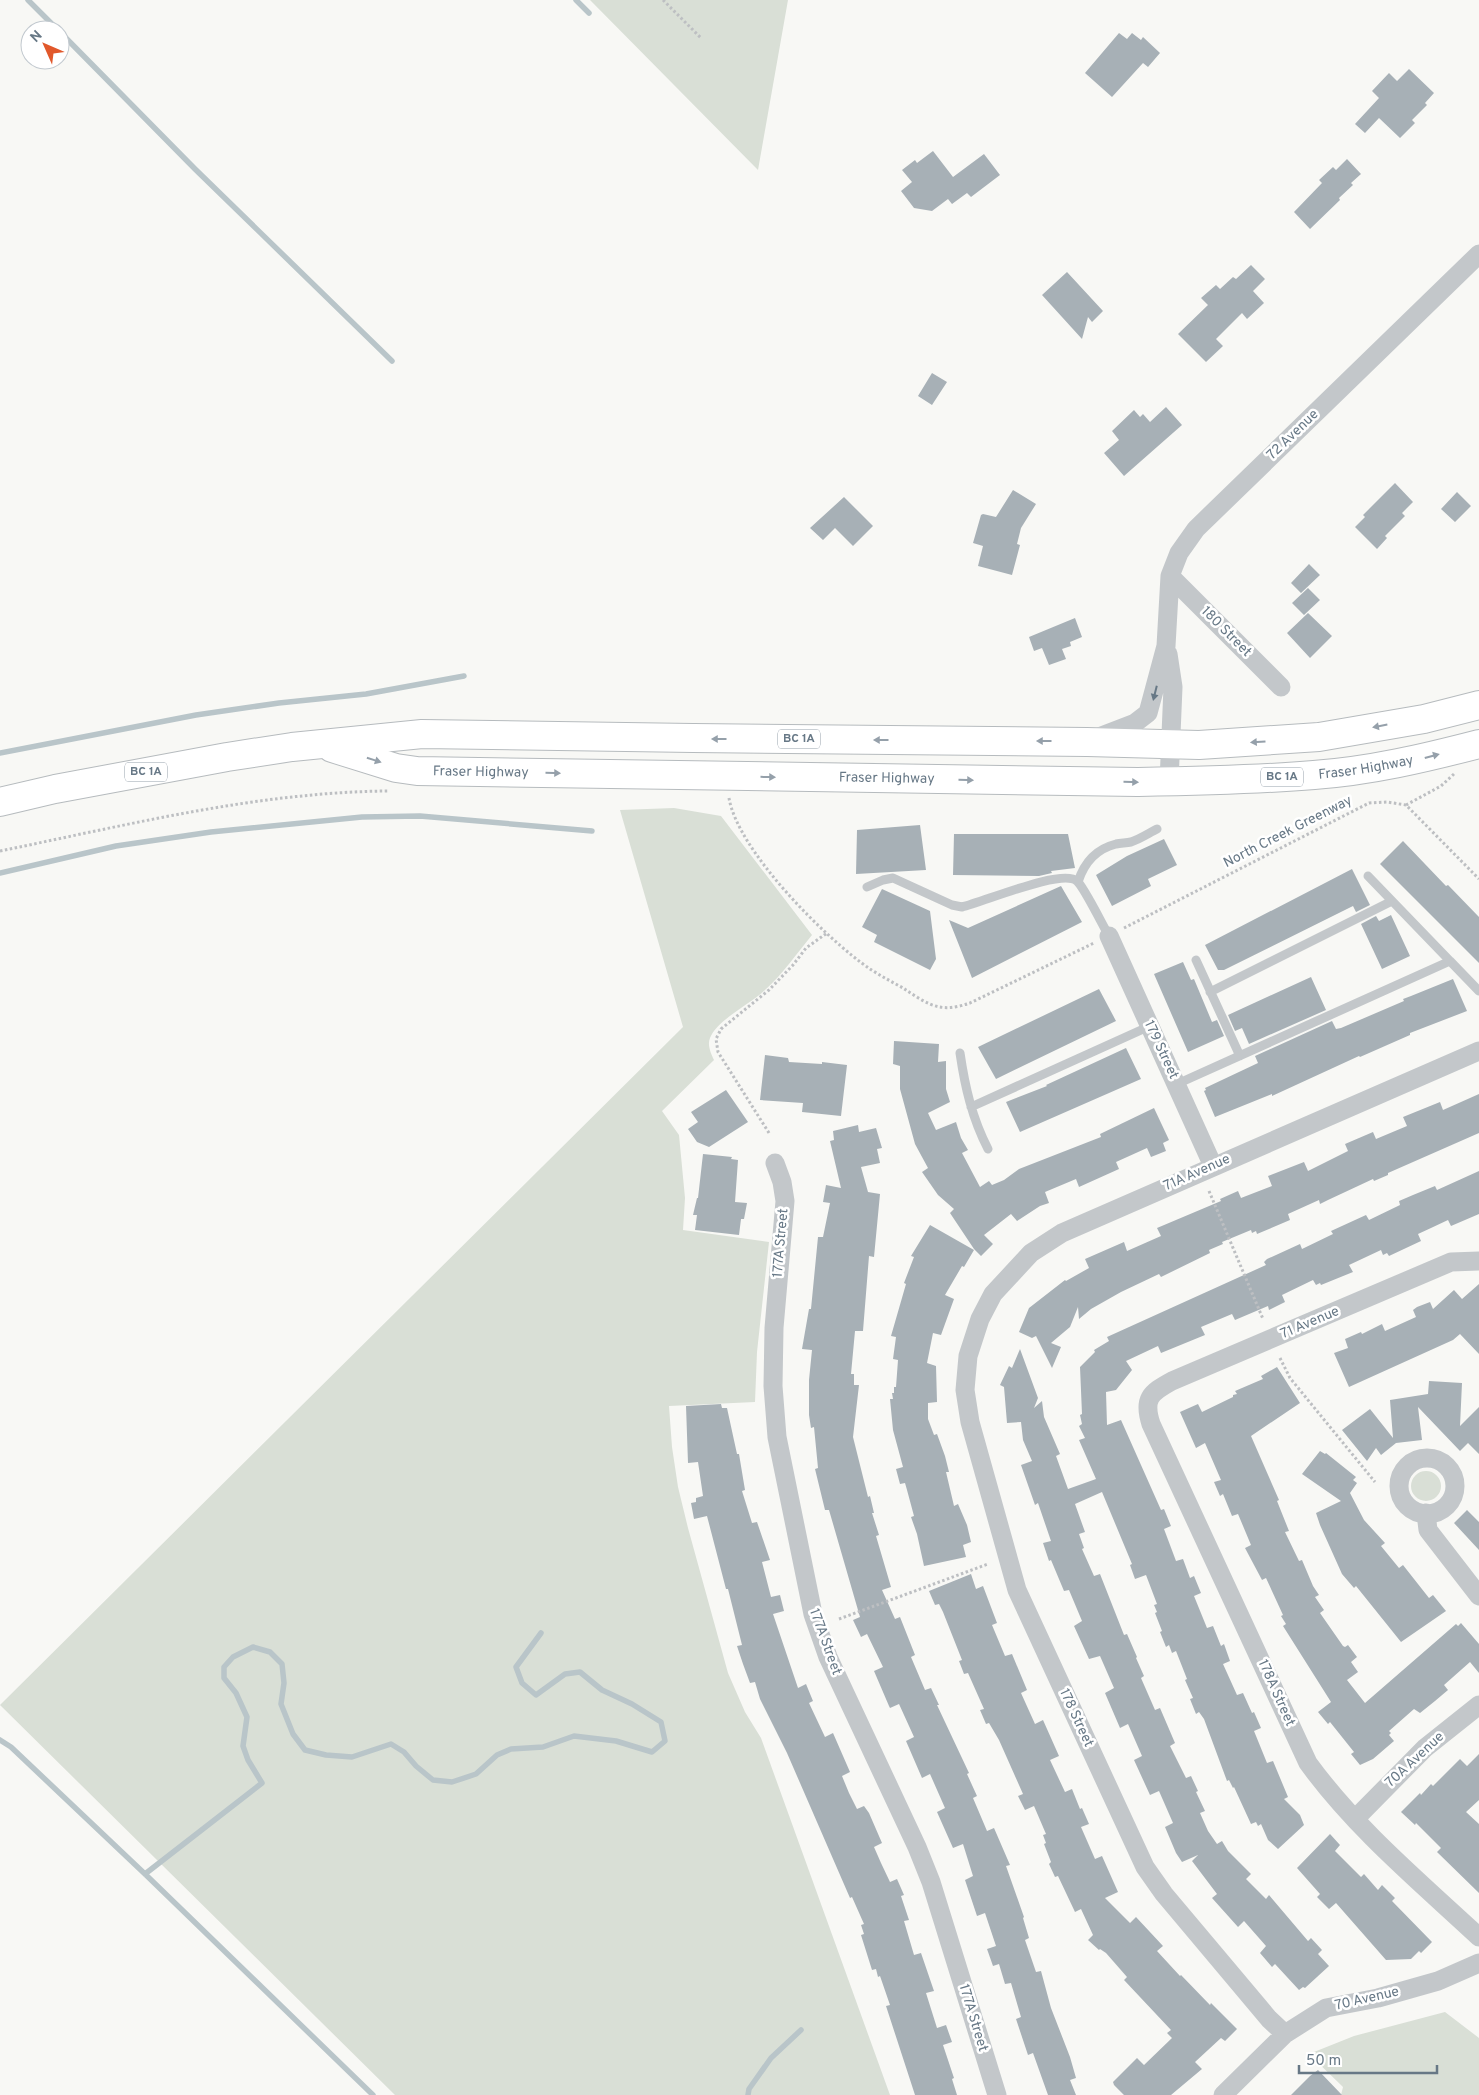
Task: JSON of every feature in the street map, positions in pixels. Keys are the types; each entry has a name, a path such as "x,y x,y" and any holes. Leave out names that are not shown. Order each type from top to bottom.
{"main road":[{"name":"Fraser Highway","path":"0,802 55,789 292,747 422,734 1199,745 1319,737 1424,719 1479,705"},
{"name":"Fraser Highway","path":"292,747 330,748 396,768 417,771 1168,782 1229,781 1316,775 1413,761 1479,744"}],"street":[{"name":"72 Avenue","path":"1087,742 1135,723 1148,713 1166,646 1170,576 1179,553 1196,529 1479,254"},
{"name":"180 Street","path":"1170,576 1281,687"},
{"name":"72 Avenue","path":"1166,646 1173,687 1168,782"},
{"name":"179 Street","path":"1108,936 1213,1166"},
{"name":"71A Avenue","path":"968,1356 980,1319 993,1294 1031,1253 1062,1233 1479,1051"},
{"name":"177A Street","path":"775,1163 782,1182 785,1201 774,1328 773,1386 777,1437 813,1614 828,1657 917,1847 931,1882 997,2095"},
{"name":"71 Avenue","path":"1148,1400 1156,1390 1172,1382 1451,1262 1479,1261"},
{"name":"178 Street","path":"968,1356 965,1390 970,1422 1017,1590 1145,1867 1164,1894 1269,2019 1285,2034"},
{"name":"178A Street","path":"1148,1400 1147,1411 1151,1424 1308,1763 1328,1790 1356,1819 1479,1937"},
{"path":"1426,1514 1428,1530 1479,1596"},
{"name":"70A Avenue","path":"1356,1819 1425,1748 1479,1705"},
{"name":"70 Avenue","path":"1223,2095 1285,2034 1326,2008 1378,1998 1438,1981 1479,1962"}],"lane":[{"path":"1078,882 1082,869 1102,849 1131,842 1157,829"},
{"path":"1368,876 1479,990"},
{"path":"866,887 893,878 952,906 962,907 1051,879 1067,877 1078,882 1108,936"},
{"path":"1210,992 1392,901"},
{"path":"1196,960 1240,1056"},
{"path":"1177,1084 1450,961"},
{"path":"971,1107 1150,1026"},
{"path":"960,1053 965,1088 977,1127 988,1149"}],"path":[{"path":"664,0 701,38"},
{"path":"1455,773 1441,786 1406,805 1479,880"},
{"name":"North Creek Greenway","path":"727,790 736,820 749,846 797,904 827,933 869,968 940,1007 957,1007 970,1003 1108,936 1369,803 1387,802 1406,805"},
{"path":"769,1133 718,1052 716,1039 721,1029 769,990 793,966 806,948 827,933"},
{"path":"1208,1191 1263,1319"},
{"path":"1280,1358 1290,1378 1375,1482"},
{"path":"839,1619 988,1564"}],"shaded area":[{"path":"590,0 788,0 758,170"},
{"path":"674,808 721,816 812,935 772,984 719,1025 710,1038 709,1044 714,1060 662,1111 679,1135 685,1198 683,1230 769,1242 757,1352 755,1402 669,1406 672,1447 678,1487 728,1673 745,1712 761,1738 890,2095 395,2095 0,1705 683,1027 620,810"},
{"path":"1426,1471 1436,1476 1441,1486 1436,1496 1426,1501 1416,1496 1411,1486 1416,1476"},
{"path":"1445,2012 1479,2038 1479,2095 1341,2095 1343,2087 1309,2054 1354,2036"}],"building":[{"path":"1119,33 1127,39 1132,33 1141,40 1143,37 1160,53 1148,67 1143,63 1112,97 1085,73"},
{"path":"1409,69 1434,93 1425,103 1427,105 1412,120 1415,123 1400,138 1379,118 1365,133 1355,124 1379,98 1372,91 1389,73 1397,81"},
{"path":"933,151 953,177 984,154 1000,175 971,197 967,193 952,204 948,199 932,211 914,208 901,191 912,182 902,170 915,160 917,163"},
{"path":"1347,159 1361,174 1351,183 1353,185 1339,198 1340,200 1310,229 1294,212 1322,183 1319,180 1333,167 1336,170"},
{"path":"1251,265 1265,279 1253,291 1264,303 1247,319 1242,313 1216,339 1223,346 1206,362 1178,334 1208,305 1201,298 1216,285 1220,289 1233,277 1236,279"},
{"path":"1067,272 1103,311 1092,322 1088,317 1082,339 1042,295"},
{"path":"932,373 947,382 932,405 918,396"},
{"path":"1166,407 1182,425 1124,476 1104,453 1119,440 1112,431 1134,410 1140,417 1143,414 1150,422"},
{"path":"1395,483 1413,502 1402,513 1405,516 1385,536 1387,538 1377,549 1355,527 1365,517 1363,515"},
{"path":"1013,490 1036,504 1021,528 1017,544 1020,545 1012,575 978,566 983,546 973,543 981,515 996,517"},
{"path":"1457,492 1471,506 1455,522 1441,509"},
{"path":"844,497 873,526 853,546 835,528 823,540 810,528"},
{"path":"1309,564 1320,575 1301,593 1291,583"},
{"path":"1308,588 1320,600 1304,615 1292,603"},
{"path":"1308,613 1332,636 1310,658 1287,633"},
{"path":"1075,618 1082,637 1070,642 1071,646 1062,649 1066,659 1049,665 1042,648 1034,651 1029,637"},
{"path":"920,825 926,870 856,874 857,830"},
{"path":"954,834 1068,834 1075,868 1051,871 1052,873 1039,876 953,875"},
{"path":"1164,839 1177,865 1148,879 1151,886 1112,906 1096,875 1127,856"},
{"path":"1403,841 1479,917 1479,963 1380,864"},
{"path":"1352,869 1370,905 1356,912 1353,906 1224,970 1218,970 1205,945"},
{"path":"1061,886 1082,922 972,978 949,920 968,928"},
{"path":"882,889 930,911 936,959 930,970 874,942 877,935 862,927"},
{"path":"1391,915 1410,956 1382,969 1361,924 1376,916 1379,921"},
{"path":"1183,962 1191,980 1194,979 1212,1022 1217,1020 1224,1036 1188,1052 1154,974"},
{"path":"1311,977 1326,1010 1249,1044 1242,1028 1235,1031 1228,1015"},
{"path":"1453,979 1467,1011 1410,1033 1410,1035 1272,1096 1272,1094 1215,1117 1204,1091 1206,1090 1205,1088 1258,1063 1255,1056 1332,1021 1336,1029 1341,1028 1404,1001 1403,999"},
{"path":"1099,989 1116,1021 996,1079 978,1047"},
{"path":"894,1041 939,1044 938,1062 946,1061 946,1089 950,1102 928,1113 936,1130 956,1122 961,1138 968,1150 962,1153 980,1187 989,1181 992,1185 1004,1180 1019,1169 1101,1137 1100,1134 1154,1108 1169,1140 1163,1143 1166,1151 1151,1157 1147,1148 1116,1162 1119,1169 1079,1187 1076,1179 1045,1192 1049,1203 1040,1206 1017,1221 1011,1214 984,1235 993,1244 981,1256 974,1249 950,1213 954,1209 938,1195 922,1172 928,1168 915,1144 900,1089 900,1066 893,1064"},
{"path":"1126,1048 1141,1079 1020,1132 1006,1102 1047,1086"},
{"path":"765,1055 788,1058 789,1062 822,1064 822,1062 847,1065 841,1116 802,1112 803,1103 760,1100"},
{"path":"726,1090 748,1122 709,1147 697,1142 688,1129 698,1122 691,1112"},
{"path":"1479,1094 1479,1133 1320,1204 1319,1200 1288,1214 1290,1220 1257,1234 1256,1231 1252,1233 1251,1230 1222,1242 1223,1244 1209,1250 1210,1253 1161,1277 1159,1274 1121,1292 1091,1309 1079,1319 1078,1307 1070,1327 1051,1343 1061,1347 1052,1368 1036,1336 1032,1338 1019,1332 1029,1308 1065,1280 1089,1268 1085,1259 1124,1242 1127,1251 1161,1236 1157,1228 1221,1201 1220,1199 1238,1191 1241,1198 1272,1186 1268,1176 1304,1162 1308,1171 1348,1151 1345,1144 1373,1132 1376,1139 1407,1126 1403,1117 1440,1102 1443,1110"},
{"path":"858,1125 859,1132 876,1128 882,1148 877,1149 880,1163 861,1167 868,1192 880,1194 874,1257 869,1256 863,1331 855,1331 851,1374 854,1374 854,1385 859,1385 853,1437 868,1497 870,1496 874,1513 872,1513 879,1535 876,1536 891,1587 882,1590 895,1619 900,1617 915,1655 911,1657 925,1690 931,1688 969,1773 967,1774 977,1796 973,1798 987,1831 994,1828 1010,1865 1006,1866 1024,1917 1029,1938 1025,1940 1036,1972 1041,1971 1051,2008 1070,2057 1076,2078 1070,2080 1076,2095 1048,2095 1033,2053 1028,2055 1016,2019 1021,2017 1011,1983 1005,1984 999,1964 993,1966 987,1949 996,1946 985,1913 977,1916 965,1880 973,1876 963,1844 953,1848 937,1812 945,1808 930,1774 922,1778 906,1741 914,1737 899,1704 890,1708 874,1671 883,1667 867,1634 861,1637 853,1620 860,1617 829,1510 825,1510 815,1469 818,1468 814,1427 811,1428 809,1415 809,1380 812,1350 802,1349 809,1309 811,1309 818,1237 823,1237 830,1203 823,1202 826,1185 841,1188 830,1141 834,1140 833,1131"},
{"path":"703,1154 732,1157 731,1159 738,1160 735,1202 747,1203 744,1219 741,1219 739,1235 695,1230 697,1215 693,1215 698,1198"},
{"path":"1479,1171 1479,1214 1451,1226 1448,1220 1418,1234 1421,1241 1389,1256 1387,1253 1383,1255 1381,1250 1349,1265 1353,1272 1321,1285 1320,1283 1316,1285 1313,1280 1282,1295 1285,1302 1269,1310 1268,1306 1235,1320 1232,1314 1201,1327 1205,1335 1161,1353 1158,1346 1126,1361 1132,1370 1116,1390 1106,1392 1107,1425 1121,1420 1161,1510 1164,1509 1171,1526 1164,1529 1176,1561 1183,1559 1190,1578 1194,1576 1201,1593 1194,1596 1207,1628 1213,1626 1221,1646 1224,1644 1230,1661 1223,1664 1237,1695 1243,1693 1261,1728 1254,1731 1267,1763 1273,1761 1288,1797 1284,1799 1300,1815 1304,1825 1278,1849 1268,1840 1261,1824 1258,1826 1256,1822 1251,1824 1234,1787 1229,1780 1227,1781 1204,1719 1199,1712 1196,1714 1190,1699 1193,1698 1176,1651 1172,1653 1169,1645 1166,1647 1160,1632 1162,1631 1154,1605 1157,1604 1146,1575 1135,1579 1130,1565 1132,1564 1102,1492 1075,1504 1085,1532 1079,1534 1084,1548 1082,1549 1094,1576 1100,1574 1124,1635 1127,1634 1144,1676 1141,1678 1155,1710 1160,1708 1175,1743 1170,1746 1186,1778 1191,1776 1198,1791 1196,1792 1205,1811 1200,1813 1208,1831 1217,1844 1222,1841 1228,1851 1251,1874 1246,1879 1266,1899 1269,1895 1308,1941 1311,1938 1322,1950 1318,1954 1329,1966 1305,1988 1303,1987 1299,1990 1275,1964 1272,1967 1260,1953 1266,1946 1244,1921 1238,1927 1212,1898 1217,1894 1192,1861 1198,1855 1182,1862 1176,1853 1165,1827 1173,1823 1159,1791 1150,1795 1134,1760 1142,1756 1128,1724 1120,1728 1105,1693 1114,1688 1100,1656 1089,1659 1074,1626 1082,1621 1069,1590 1064,1591 1051,1560 1049,1561 1043,1543 1051,1541 1038,1503 1035,1505 1021,1465 1032,1461 1023,1440 1021,1422 1007,1423 1004,1387 1000,1385 1009,1366 1012,1368 1020,1349 1038,1398 1034,1408 1042,1401 1044,1417 1060,1454 1056,1456 1068,1489 1096,1479 1079,1440 1085,1438 1079,1426 1082,1424 1080,1415 1082,1414 1080,1367 1095,1352 1094,1350 1109,1341 1107,1337 1266,1265 1264,1262 1267,1259 1300,1244 1302,1249 1333,1234 1331,1231 1366,1215 1369,1220 1400,1205 1399,1201 1435,1186 1437,1190"},
{"path":"930,1225 974,1250 945,1295 954,1299 941,1335 933,1333 927,1363 936,1366 937,1402 928,1403 928,1419 934,1435 937,1434 945,1456 949,1472 946,1472 954,1506 958,1504 967,1525 971,1542 963,1545 966,1557 924,1566 911,1517 914,1516 905,1483 900,1484 896,1469 903,1467 893,1430 890,1399 893,1399 892,1393 894,1393 894,1387 896,1387 898,1360 893,1359 896,1337 891,1336 906,1284 904,1283 914,1257 911,1256"},
{"path":"1479,1284 1479,1354 1460,1334 1453,1340 1349,1387 1334,1353 1348,1348 1345,1339 1361,1332 1362,1334 1382,1324 1385,1331 1416,1317 1413,1310 1417,1307 1430,1302 1433,1309 1454,1290 1462,1299"},
{"path":"1277,1367 1300,1403 1251,1436 1279,1500 1277,1501 1289,1531 1285,1532 1299,1561 1302,1560 1319,1595 1315,1597 1324,1610 1320,1613 1343,1646 1348,1645 1357,1657 1351,1662 1358,1672 1347,1680 1365,1703 1456,1624 1458,1626 1461,1623 1479,1644 1479,1673 1470,1662 1444,1685 1448,1690 1420,1713 1414,1709 1389,1731 1391,1733 1389,1735 1394,1741 1373,1759 1360,1765 1351,1754 1354,1752 1330,1722 1328,1724 1318,1712 1331,1702 1283,1626 1286,1624 1281,1616 1283,1615 1266,1578 1262,1580 1245,1548 1251,1545 1238,1514 1232,1516 1223,1494 1220,1496 1214,1482 1221,1480 1205,1443 1196,1448 1180,1412 1198,1404 1202,1412 1233,1397 1233,1395 1237,1394 1235,1391 1263,1379 1261,1376"},
{"path":"1429,1381 1462,1383 1460,1426 1479,1407 1479,1454 1468,1443 1460,1451 1418,1407 1422,1440 1396,1443 1381,1455 1376,1448 1367,1461 1342,1430 1370,1409 1393,1438 1390,1400 1428,1394"},
{"path":"721,1404 722,1408 727,1408 737,1454 739,1454 745,1490 742,1491 752,1523 757,1522 770,1560 762,1562 771,1597 780,1595 784,1611 773,1614 798,1688 806,1684 813,1701 809,1703 825,1737 833,1733 850,1772 842,1776 849,1793 857,1809 864,1806 869,1813 882,1843 874,1847 890,1882 897,1879 904,1895 901,1896 909,1920 904,1921 914,1955 921,1953 934,1991 926,1993 937,2028 946,2025 952,2042 943,2045 954,2078 952,2079 957,2095 915,2095 886,2006 890,2005 880,1976 878,1977 876,1969 872,1970 861,1935 864,1934 861,1925 864,1924 852,1897 850,1898 787,1753 760,1699 755,1682 750,1683 743,1664 737,1646 742,1645 707,1516 694,1519 691,1503 696,1502 696,1498 703,1496 698,1462 688,1463 686,1406"},
{"path":"1320,1451 1326,1453 1356,1477 1353,1480 1357,1483 1350,1493 1364,1520 1385,1543 1381,1546 1399,1568 1403,1565 1429,1598 1433,1595 1446,1611 1401,1642 1356,1586 1354,1588 1342,1574 1320,1525 1316,1513 1341,1501 1302,1474"},
{"path":"1467,1510 1479,1522 1479,1550 1454,1523"},
{"path":"971,1574 976,1589 983,1586 997,1623 992,1625 1005,1656 1012,1654 1027,1690 1021,1693 1035,1724 1043,1720 1059,1756 1050,1760 1065,1792 1072,1789 1080,1809 1082,1808 1089,1824 1081,1827 1095,1859 1102,1856 1118,1892 1105,1898 1130,1923 1136,1917 1163,1946 1157,1951 1180,1976 1237,2029 1225,2041 1221,2038 1195,2062 1202,2069 1171,2095 1124,2095 1114,2085 1113,2082 1137,2058 1144,2065 1172,2038 1167,2033 1171,2030 1124,1980 1127,1977 1106,1953 1099,1950 1088,1940 1093,1935 1081,1909 1075,1912 1058,1876 1055,1877 1049,1864 1051,1862 1044,1844 1046,1843 1043,1835 1046,1834 1034,1806 1025,1810 1018,1796 1023,1794 999,1740 989,1723 986,1724 980,1710 984,1709 968,1673 964,1674 959,1661 962,1660 943,1612 939,1604 935,1605 929,1591"},
{"path":"1479,1754 1479,1800 1466,1812 1479,1824 1479,1893 1437,1852 1441,1848 1416,1823 1415,1825 1401,1812 1431,1784 1433,1786 1460,1759 1467,1766"},
{"path":"1330,1834 1340,1845 1335,1851 1361,1877 1364,1874 1378,1890 1382,1885 1395,1898 1392,1901 1432,1942 1421,1953 1419,1951 1411,1959 1386,1960 1336,1903 1329,1909 1317,1897 1320,1894 1297,1868"},
{"path":"1318,2070 1342,2095 1291,2095 1310,2076"}],"waterway":[{"path":"28,0 48,20"},
{"path":"576,0 589,13"},
{"path":"70,42 195,169 392,361"},
{"path":"0,753 196,715 279,703 366,694 464,676"},
{"path":"0,873 116,846 211,832 362,817 420,816 592,831"},
{"path":"145,1874 262,1783 248,1760 243,1746 247,1717 236,1693 224,1678 224,1667 233,1657 253,1647 270,1652 282,1664 284,1683 281,1704 293,1734 305,1750 326,1755 352,1757 391,1744 404,1752 416,1766 433,1780 452,1782 476,1774 497,1755 511,1749 543,1747 574,1736 616,1741 652,1752 665,1741 661,1722 632,1704 602,1690 580,1672 565,1674 536,1695 522,1683 516,1667 541,1633"},
{"path":"0,1740 11,1747 145,1874 373,2095"},
{"path":"748,2095 749,2089 771,2058 801,2030"}]}
